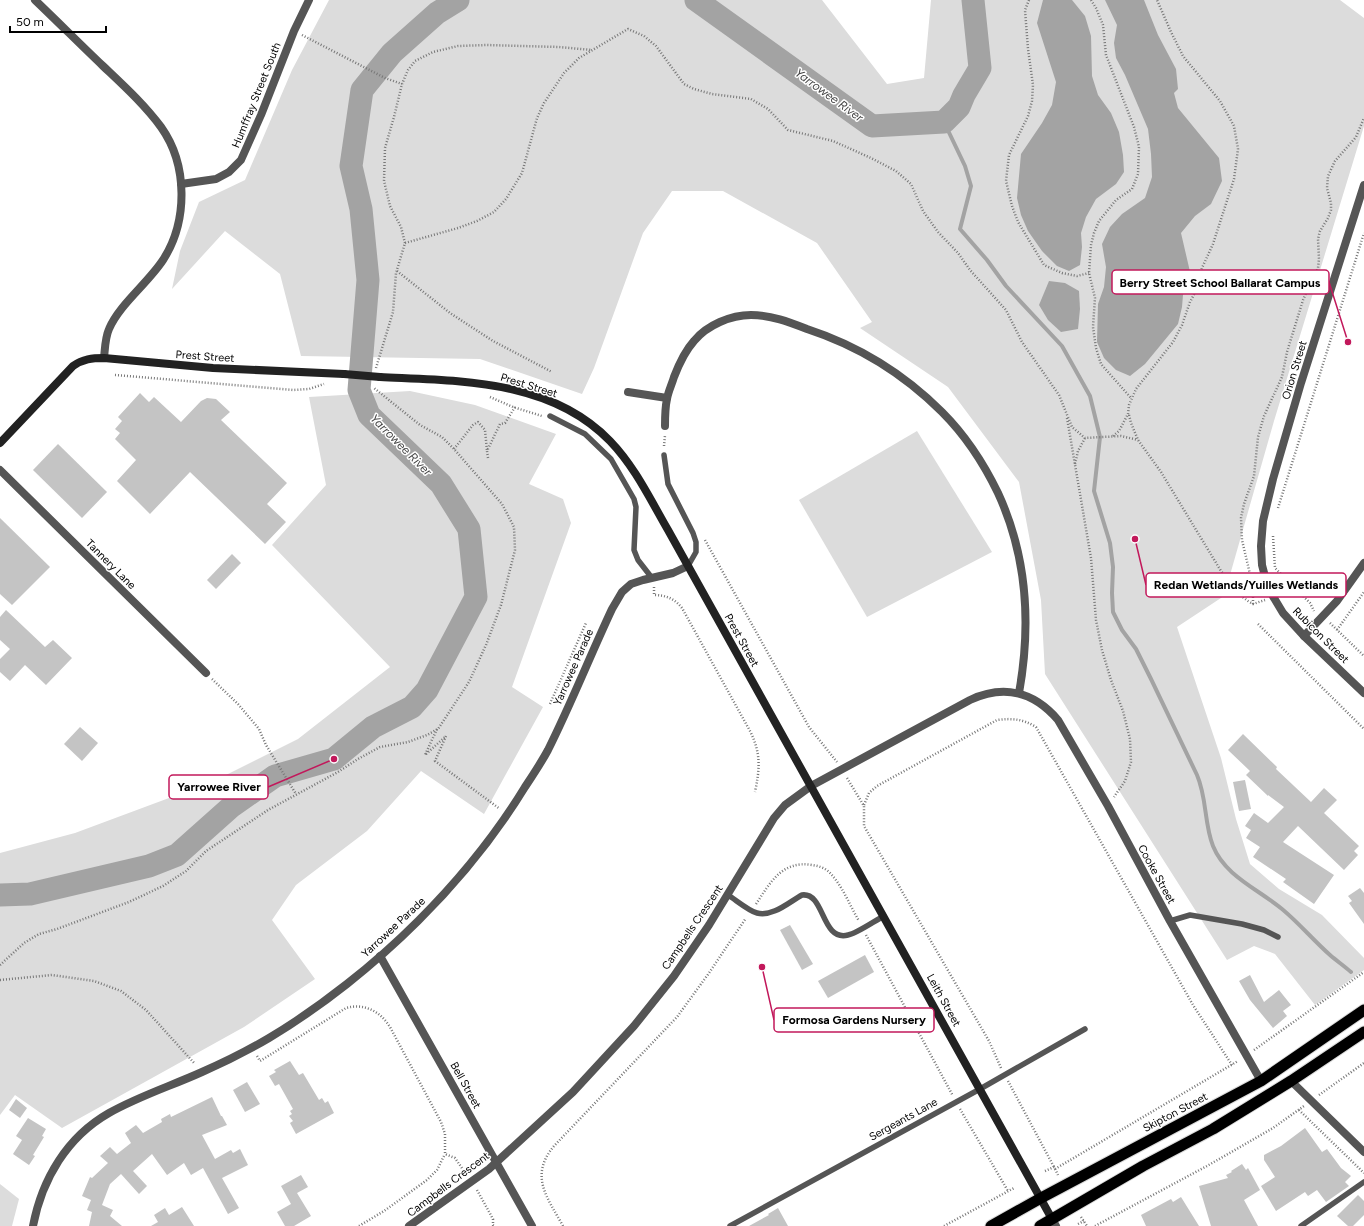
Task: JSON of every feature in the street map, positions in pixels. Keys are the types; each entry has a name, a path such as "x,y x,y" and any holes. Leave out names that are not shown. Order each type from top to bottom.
{"highway":[{"name":"Skipton Street","path":"991,1226 1261,1081 1364,1010"},
{"path":"1040,1226 1054,1222 1143,1166 1213,1128 1291,1081 1364,1032"}],"main road":[{"name":"Prest Street","path":"104,358 213,368 344,374 453,381 500,386 546,399 578,415 604,435 640,480 811,786"},
{"path":"0,443 73,366 84,360 104,358"},
{"name":"Leith Street","path":"811,786 1054,1222"}],"street":[{"path":"35,0 134,96 153,117 173,150 179,169 181,184 181,211 178,225 170,247 159,266 115,318 106,336 104,358"},
{"name":"Humffray Street South","path":"181,184 216,179 238,164 245,152 294,31 309,0"},
{"name":"Orion Street","path":"1262,565 1261,546 1263,521 1269,492 1301,383 1364,185"},
{"path":"665,426 667,398 678,367 694,340 705,330 738,316 751,315 777,319 833,338 877,360 917,389 943,413 972,449 999,494 1011,527 1021,567 1025,601 1024,663 1018,693"},
{"path":"628,392 667,398"},
{"name":"Tannery Lane","path":"0,470 206,673"},
{"path":"1304,636 1337,601 1364,563"},
{"name":"Rubicon Street","path":"1262,565 1268,588 1289,620 1364,693"},
{"name":"Yarrowee Parade","path":"33,1226 37,1207 50,1175 60,1159 77,1138 96,1122 120,1107 202,1072 271,1037 322,1002 357,975 380,956 432,907 481,851 507,815 547,751 612,609 624,590 631,584 673,574 688,566"},
{"name":"Campbells Crescent","path":"409,1226 496,1162 573,1092 634,1026 674,976 709,925 781,809 811,786 978,696 996,692 1018,693"},
{"name":"Cooke Street","path":"1018,693 1034,699 1048,708 1058,720 1108,806 1170,921 1261,1081"},
{"name":"Bell Street","path":"380,956 532,1226"},
{"path":"1291,1081 1364,1152"}],"lane":[{"path":"550,416 585,434 611,459 634,499 636,507 634,550 638,560 652,578"},
{"path":"664,455 668,484 696,542 696,552 688,566"},
{"path":"728,895 756,913 766,914 802,895 807,894 813,897 830,929 838,935 849,935 884,916"},
{"path":"1170,921 1190,916 1242,924 1264,930 1278,937"},
{"name":"Sergeants Lane","path":"730,1226 980,1089 1085,1029"},
{"path":"1301,1226 1364,1182"}],"path":[{"path":"1029,0 1025,10 1033,85 1032,101 1028,116 1009,155 1006,181 1012,206 1018,222 1044,265 1062,273 1077,276 1089,273"},
{"path":"1091,0 1103,25 1106,55 1134,127 1139,147 1138,174 1132,189 1116,200 1099,221 1094,233 1090,245 1089,273 1095,298 1093,327 1100,364 1131,398"},
{"path":"1157,0 1183,56 1220,101 1234,126 1238,149 1234,179 1213,244 1202,268 1198,287 1190,302 1182,325 1172,342 1131,398 1128,414 1130,423 1138,440 1161,472 1220,571 1240,595 1253,604"},
{"path":"405,243 458,228 477,221 494,212 506,199 522,173 531,135 544,103 564,73 579,58 628,30 644,36 656,46 684,84 712,94 751,99 768,109 788,130 833,141 896,171 910,184 923,211 938,232 958,253 970,270 1006,310 1022,342 1059,395 1072,427 1086,438 1126,436 1138,440"},
{"path":"294,31 385,78 402,84"},
{"path":"507,815 435,761 446,736 425,755 438,729 469,682 486,645 501,605 515,550 514,527 502,504 442,437 420,425 374,388 377,377 377,367 393,312 397,271 405,243 401,227 390,206 384,181 385,148 402,84 408,70 415,60 433,52 458,46 494,45 559,47 592,50"},
{"path":"1253,604 1253,587 1242,540 1241,518 1244,504 1254,476 1258,437 1264,416 1282,377 1286,352 1303,300 1318,268 1320,259 1318,239 1320,231 1331,210 1328,176 1335,161 1356,137 1364,118"},
{"path":"1277,510 1364,233"},
{"path":"397,271 450,314 493,341 552,372"},
{"path":"115,375 293,390 309,389 328,383"},
{"path":"484,395 547,419 550,416"},
{"path":"487,451 500,424 505,423 514,407"},
{"path":"1066,414 1091,558 1096,620 1102,650 1111,680 1124,712 1130,739 1131,762 1125,781 1108,806"},
{"path":"1113,436 1119,431 1128,414"},
{"path":"454,449 473,425 478,422 485,430 488,458"},
{"path":"664,455 665,426"},
{"path":"1075,468 1078,451 1086,438"},
{"path":"1273,532 1275,568 1310,603 1315,614"},
{"path":"704,538 809,727 842,769 864,806"},
{"path":"652,578 654,595 668,597 677,602 682,608 754,739 759,758 760,771 755,792"},
{"path":"1337,630 1364,592"},
{"path":"1253,604 1273,597"},
{"path":"1327,621 1364,656"},
{"path":"550,704 586,623"},
{"path":"1258,624 1364,729"},
{"path":"206,673 238,704 258,729 296,794"},
{"path":"1058,1175 1004,1075 989,1041 864,826 864,806 869,792 877,786 997,720 1009,718 1019,719 1036,727 1193,1005 1232,1065"},
{"path":"0,965 24,943 39,934 57,930 129,902 163,886 186,871 206,851 234,831 268,810 380,747 408,742 438,729"},
{"path":"563,1226 546,1196 542,1185 541,1170 548,1155 554,1146 677,1016 710,973 779,872 797,864 811,864 823,868 830,872 838,883 956,1102 1009,1192"},
{"path":"1045,1171 1055,1168 1232,1065 1364,972"},
{"path":"0,980 52,975 94,980 121,991 146,1010 202,1072"},
{"path":"253,1047 260,1060 346,1008 357,1006 377,1012 390,1027 441,1122 445,1134 445,1154 437,1170 427,1180 384,1211 359,1226"},
{"path":"1095,1226 1207,1166 1273,1128 1364,1063"},
{"path":"1299,1110 1364,1174"},
{"path":"445,1154 455,1158 472,1181 493,1219 494,1226"},
{"path":"944,1226 1014,1188"},
{"path":"1081,1217 1087,1226"},
{"path":"1078,1224 1084,1221"}],"shaded area":[{"path":"329,0 822,0 887,84 924,78 931,0 1340,0 1364,18 1364,126 1274,421 1224,596 1177,627 1221,758 1236,819 1250,864 1279,889 1322,915 1364,958 1364,970 1315,1005 1275,954 1254,946 1227,960 1045,674 1041,600 1019,482 948,387 860,328 872,322 817,243 723,191 672,191 643,233 594,368 582,394 480,359 301,356 280,274 225,231 172,289 180,251 199,202 245,180 292,70"},
{"path":"1043,0 1072,0 1085,16 1091,36 1092,76 1098,95 1111,113 1119,132 1123,155 1124,172 1116,184 1096,199 1086,217 1081,233 1082,247 1080,265 1069,271 1057,266 1042,251 1028,231 1021,215 1017,198 1021,154 1052,105 1056,82 1037,23"},
{"path":"1105,0 1144,0 1158,35 1176,69 1178,89 1174,93 1178,108 1219,158 1222,181 1211,204 1195,216 1181,233 1191,276 1183,295 1178,324 1145,364 1130,376 1116,370 1104,358 1097,342 1098,304 1104,287 1106,267 1102,244 1110,227 1122,214 1145,198 1152,177 1151,154 1148,129 1125,75 1116,58 1114,43 1117,25"},
{"path":"1049,281 1065,283 1079,291 1080,309 1078,329 1061,332 1048,320 1039,305"},
{"path":"410,391 475,405 556,434 529,484 563,499 571,523 512,687 543,707 484,814 421,771 367,831 296,885 272,920 315,979 244,1027 62,1128 15,1095 0,1115 0,853 75,833 212,782 298,739 390,667 272,545 326,485 309,397"},
{"path":"917,431 992,552 867,617 799,500"},
{"path":"0,1184 19,1199 12,1226 0,1226"}],"building":[{"path":"140,393 149,402 154,397 181,422 201,401 207,398 216,399 230,412 221,420 287,483 267,504 286,522 265,544 190,472 150,514 117,481 136,460 115,439 120,433 115,429 122,421 118,417"},
{"path":"58,444 107,492 82,518 33,470"},
{"path":"0,518 50,567 12,605 0,594"},
{"path":"232,554 241,563 216,589 207,580"},
{"path":"6,610 45,647 53,640 72,658 46,685 25,665 10,681 0,672 0,659 10,649 0,640 0,617"},
{"path":"80,727 98,743 82,761 64,744"},
{"path":"1243,734 1277,767 1276,769 1311,802 1324,788 1337,800 1324,813 1359,846 1354,851 1358,855 1344,870 1298,826 1283,842 1334,875 1314,904 1283,882 1286,879 1253,857 1260,847 1246,838 1251,830 1245,826 1254,813 1268,823 1284,807 1268,796 1246,775 1250,771 1228,750"},
{"path":"1245,780 1251,809 1239,811 1233,782"},
{"path":"1360,888 1364,893 1364,924 1349,903 1352,901 1348,896"},
{"path":"790,925 813,964 802,970 780,930"},
{"path":"865,955 874,972 828,998 818,981"},
{"path":"1250,975 1264,1002 1279,990 1291,1005 1283,1011 1287,1016 1273,1028 1250,1000 1239,981"},
{"path":"290,1061 299,1075 303,1073 319,1100 322,1098 325,1103 328,1101 334,1113 296,1134 290,1123 293,1121 289,1116 292,1114 290,1111 293,1109 279,1084 275,1086 269,1076 276,1072 274,1070"},
{"path":"247,1082 260,1104 245,1112 233,1090"},
{"path":"212,1097 227,1125 202,1135 215,1159 231,1150 233,1153 240,1149 248,1165 222,1178 239,1208 228,1214 203,1168 191,1175 184,1163 167,1175 152,1154 133,1171 147,1186 139,1194 121,1174 110,1184 102,1205 113,1210 110,1216 122,1226 89,1226 92,1212 87,1210 91,1200 82,1196 90,1177 92,1178 108,1163 100,1156 110,1147 117,1154 131,1143 125,1133 136,1125 143,1133 162,1122 161,1119 170,1114 171,1117"},
{"path":"16,1099 27,1108 20,1118 9,1110"},
{"path":"28,1118 46,1129 42,1136 44,1137 29,1165 13,1154 22,1140 16,1136"},
{"path":"1305,1128 1322,1152 1327,1149 1341,1168 1351,1176 1345,1182 1349,1186 1326,1202 1317,1190 1308,1196 1305,1192 1276,1211 1261,1186 1275,1177 1264,1160 1264,1155 1281,1146"},
{"path":"1242,1164 1246,1170 1248,1168 1260,1190 1244,1200 1258,1226 1211,1226 1199,1186 1228,1178 1226,1175"},
{"path":"301,1175 308,1187 297,1193 311,1216 294,1226 285,1226 277,1212 291,1204 281,1186"},
{"path":"1358,1195 1364,1201 1364,1215 1353,1226 1348,1226 1337,1216"},
{"path":"1181,1197 1199,1226 1146,1226 1141,1215 1171,1199 1173,1202"},
{"path":"182,1207 194,1226 151,1226 158,1222 154,1215 165,1208 169,1215"},
{"path":"778,1208 788,1226 749,1226 769,1215 768,1214"}],"waterway":[{"name":"Yarrowee River","path":"0,895 30,894 149,866 177,855 232,806 275,776 334,759 373,727 412,707 427,690 476,597 469,529 441,484 369,415 359,390 368,280 361,209 351,166 362,90 392,53 437,13 458,0"},
{"name":"Yarrowee River","path":"696,0 872,126 944,122 959,107 964,95 980,68 973,0"},
{"path":"944,122 965,166 971,186 960,229 987,260 1006,286 1062,346 1090,396 1100,437 1094,491 1110,543 1113,567 1113,612 1122,630 1136,649 1197,775 1213,846 1225,866 1282,909 1330,955 1351,972"}],"place":[{"name":"Berry Street School Ballarat Campus","path":"1348,342"},
{"name":"Redan Wetlands/Yuilles Wetlands","path":"1135,539"},
{"name":"Yarrowee River","path":"334,759"},
{"name":"Formosa Gardens Nursery","path":"762,967"}]}
